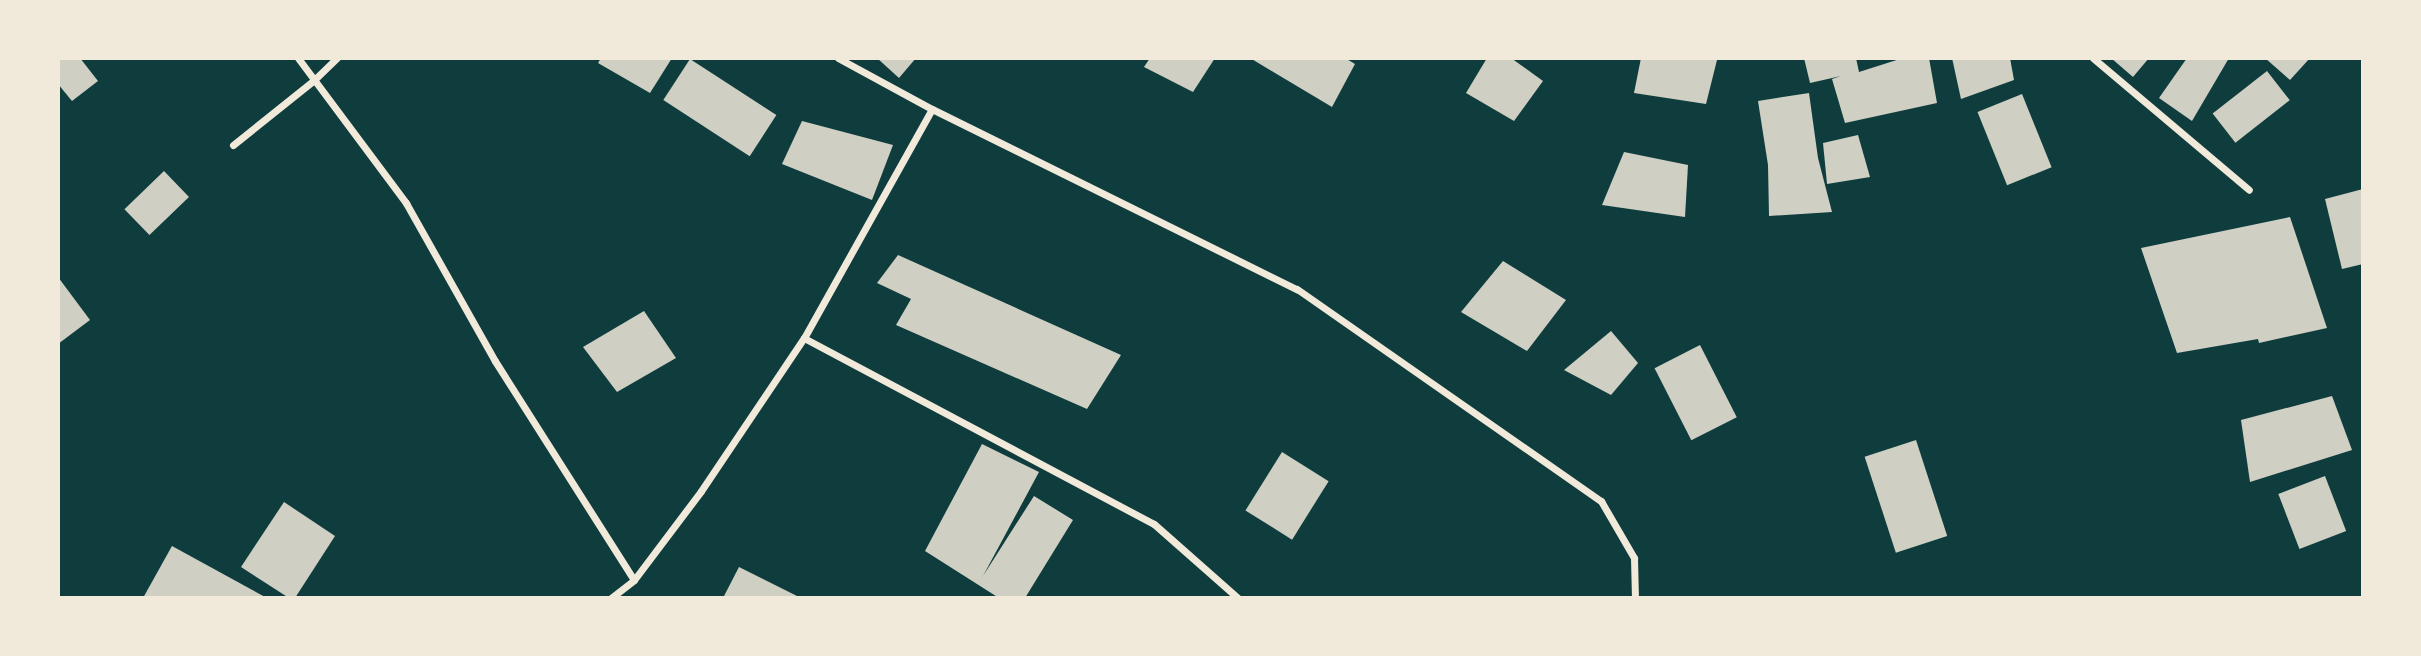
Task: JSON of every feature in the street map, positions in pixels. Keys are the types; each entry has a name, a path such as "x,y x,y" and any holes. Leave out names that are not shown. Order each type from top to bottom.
{"street":[{"path":"298,58 406,203 495,360 634,580"},
{"path":"233,145 313,81 337,58"},
{"path":"838,58 932,109 1297,289 1601,501 1634,558 1635,598"},
{"path":"2093,58 2249,190"},
{"path":"611,598 634,580 701,491 804,338 932,109"},
{"path":"804,338 1154,524 1238,598"}],"building":[{"path":"58,58 80,58 98,81 72,101 58,84"},
{"path":"601,58 672,58 650,93 598,63"},
{"path":"877,58 916,58 899,78"},
{"path":"1150,58 1215,58 1193,92 1144,67"},
{"path":"1250,58 1345,58 1355,64 1332,107"},
{"path":"1487,58 1511,58 1543,81 1514,121 1466,93"},
{"path":"1641,58 1717,60 1706,104 1634,93"},
{"path":"1804,58 1856,58 1859,72 1903,58 1929,58 1937,103 1845,123 1832,79 1841,76 1810,83"},
{"path":"1952,58 2010,58 2014,80 1961,99"},
{"path":"2111,58 2149,58 2133,77"},
{"path":"2187,58 2229,58 2192,121 2159,98"},
{"path":"2265,58 2310,58 2290,80"},
{"path":"690,59 776,115 750,156 663,100"},
{"path":"2267,71 2290,100 2235,143 2213,113"},
{"path":"1809,93 1818,158 1832,212 1769,216 1768,165 1758,101"},
{"path":"2022,94 2052,167 2007,185 1977,112"},
{"path":"802,121 893,145 872,200 782,164"},
{"path":"1858,135 1870,177 1827,184 1823,143"},
{"path":"1624,152 1688,165 1685,217 1602,205"},
{"path":"164,171 189,197 149,235 124,209"},
{"path":"2363,189 2363,264 2342,269 2325,199"},
{"path":"2290,217 2327,328 2259,343 2258,339 2177,353 2141,248"},
{"path":"898,255 1121,355 1087,409 896,325 911,299 877,283"},
{"path":"1503,261 1566,300 1527,351 1461,312"},
{"path":"58,277 90,320 58,344"},
{"path":"644,311 676,358 617,392 583,347"},
{"path":"1611,331 1638,363 1611,395 1564,370"},
{"path":"1700,345 1737,417 1691,440 1655,368"},
{"path":"2332,396 2352,450 2250,482 2241,420"},
{"path":"1916,440 1947,536 1896,553 1865,457"},
{"path":"982,444 1039,472 983,576 1034,496 1073,520 1025,598 999,598 925,551"},
{"path":"1282,452 1329,481 1292,540 1245,511"},
{"path":"2325,476 2346,531 2299,549 2278,494"},
{"path":"284,502 335,536 295,598 289,598 241,567"},
{"path":"172,546 267,598 143,598"},
{"path":"739,567 801,598 723,598"}]}
